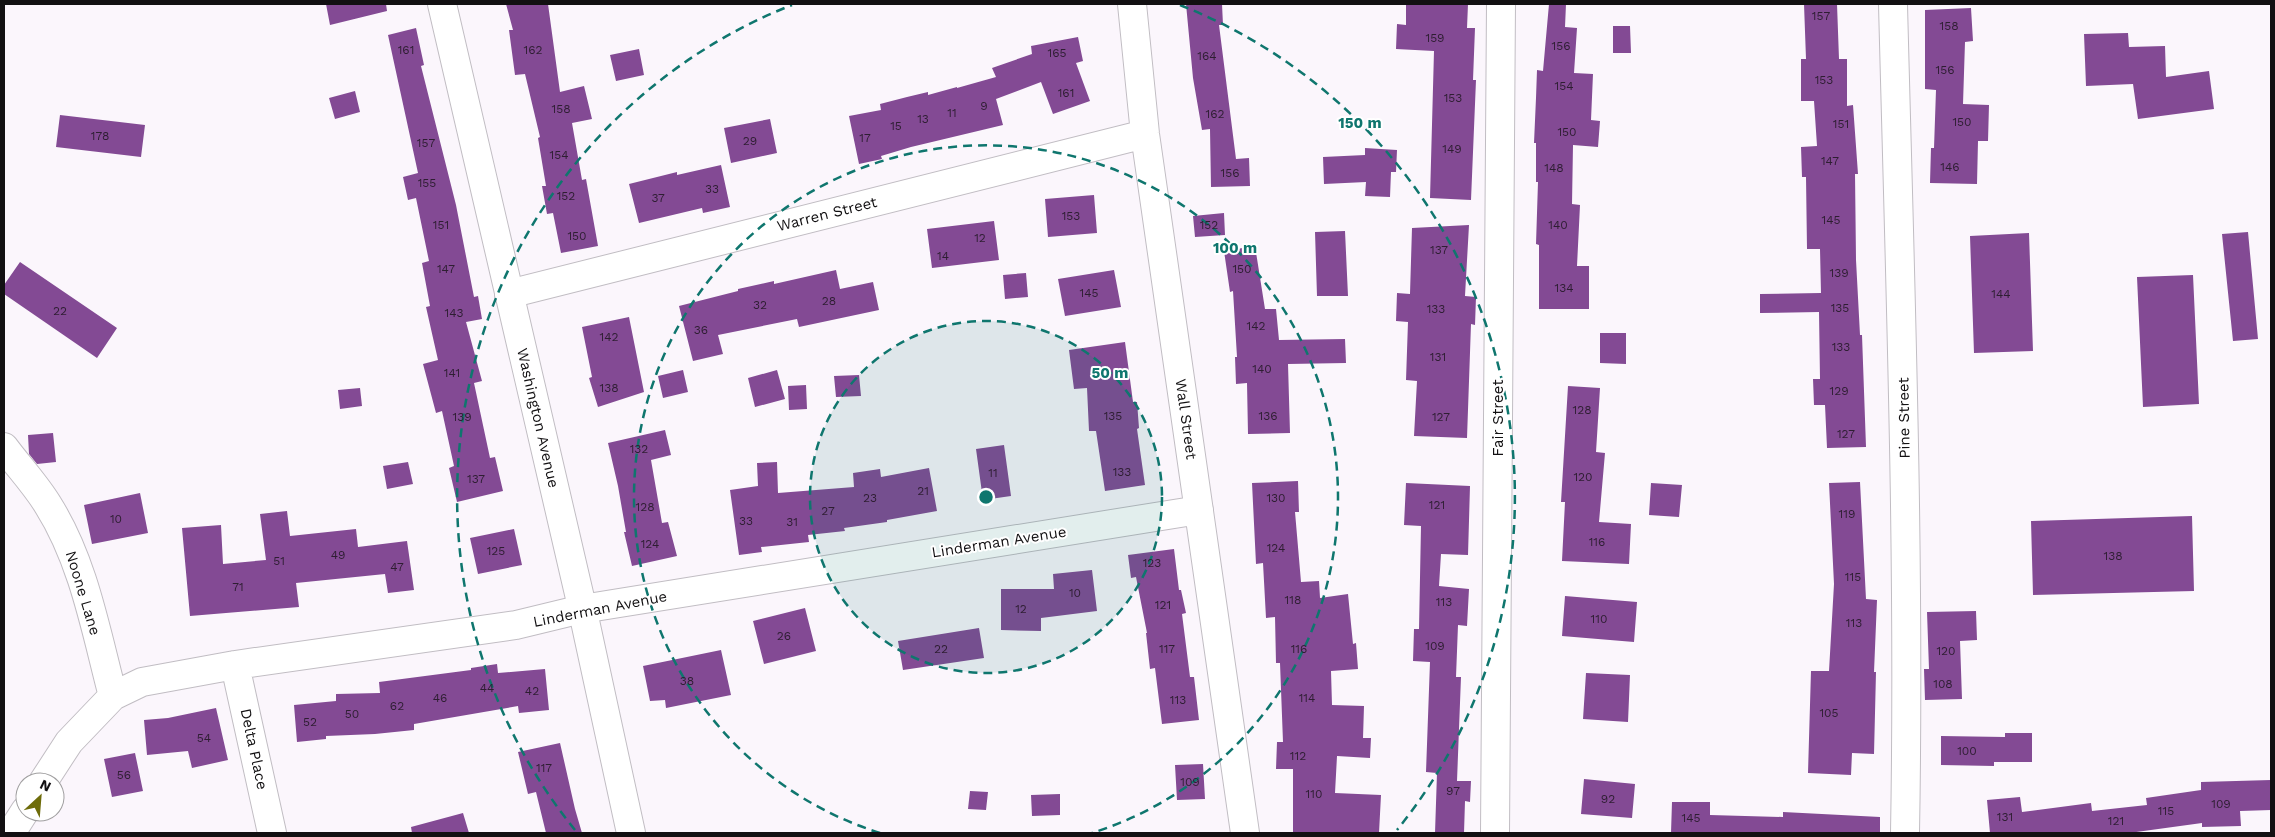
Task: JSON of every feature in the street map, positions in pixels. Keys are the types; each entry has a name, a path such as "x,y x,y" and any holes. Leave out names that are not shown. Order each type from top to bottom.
{"street":[{"name":"Washington Avenue","path":"442,4 582,609 631,833"},
{"name":"Wall Street","path":"1132,4 1145,134 1245,833"},
{"name":"Fair Street","path":"1495,833 1501,4"},
{"name":"Pine Street","path":"1893,4 1905,466 1907,730 1905,833"},
{"name":"Warren Street","path":"510,294 1145,134"},
{"name":"Noone Lane","path":"4,447 48,504 64,533 82,577 113,696"},
{"name":"Linderman Avenue","path":"50,772 69,742 113,696 142,682 235,665 516,625 582,609 1199,510"},
{"name":"Delta Place","path":"235,665 272,833"},
{"path":"11,833 18,822"}],"building":[{"path":"326,4 386,4 387,11 330,25"},
{"path":"506,4 548,4 560,92 584,86 592,119 572,123 582,180 586,179 598,246 561,253 553,213 547,214 542,186 546,186 538,138 540,137 525,74 515,75 509,30 513,30"},
{"path":"1186,4 1222,4 1223,25 1219,25 1236,159 1249,158 1250,186 1211,187 1210,129 1202,130 1193,78"},
{"path":"1406,4 1468,4 1467,28 1475,28 1473,80 1476,80 1471,200 1430,198 1434,51 1396,49 1397,24 1406,25"},
{"path":"1549,4 1566,4 1565,27 1577,28 1574,73 1593,74 1591,120 1600,121 1598,147 1573,145 1572,204 1580,205 1577,266 1589,266 1589,309 1539,309 1539,245 1536,244 1538,182 1536,182 1536,143 1534,143 1537,70 1543,71"},
{"path":"1804,4 1837,4 1839,59 1847,59 1847,106 1853,105 1858,174 1855,174 1856,260 1860,335 1862,335 1866,447 1827,448 1825,405 1814,405 1813,379 1820,379 1819,312 1760,313 1760,294 1821,293 1820,249 1807,249 1806,177 1802,177 1801,147 1817,146 1814,101 1801,101 1801,59 1806,59"},
{"path":"1971,8 1973,41 1965,42 1963,104 1989,105 1988,141 1978,141 1977,184 1930,183 1931,148 1934,148 1936,90 1925,89 1925,10"},
{"path":"1613,26 1630,26 1631,53 1613,53"},
{"path":"416,28 424,65 421,66 456,205 474,297 478,296 482,319 466,322 482,381 474,383 490,458 495,457 503,491 457,502 449,468 454,466 442,411 436,413 423,364 438,360 426,307 430,306 422,263 429,261 416,198 408,200 403,177 418,173 388,35"},
{"path":"2128,33 2129,47 2165,46 2166,77 2209,71 2214,109 2138,119 2133,84 2086,86 2084,34"},
{"path":"1078,37 1083,61 1076,63 1090,101 1053,114 1041,82 996,99 1003,125 911,147 881,156 882,159 859,164 849,116 881,110 880,104 928,92 928,95 996,77 992,68 1032,54 1031,46"},
{"path":"639,49 644,75 616,81 610,55"},
{"path":"355,91 360,112 335,119 329,98"},
{"path":"60,115 145,125 141,157 56,147"},
{"path":"770,119 777,153 731,163 724,128"},
{"path":"1365,148 1397,150 1396,172 1391,172 1390,197 1365,196 1366,182 1324,184 1323,157 1365,155"},
{"path":"721,165 730,207 703,213 702,208 639,223 629,184 677,172 677,175"},
{"path":"1094,195 1097,233 1048,237 1045,199"},
{"path":"1224,213 1225,235 1195,237 1193,216"},
{"path":"994,221 999,260 932,268 927,229"},
{"path":"1469,225 1465,296 1476,297 1475,325 1471,324 1467,438 1414,436 1417,381 1406,380 1408,322 1396,321 1397,293 1410,294 1412,228"},
{"path":"1345,231 1348,296 1317,296 1315,232"},
{"path":"2248,232 2258,339 2233,341 2222,234"},
{"path":"2029,233 2033,351 1974,353 1970,236"},
{"path":"1255,246 1265,309 1276,309 1279,340 1345,339 1346,363 1288,364 1290,433 1248,434 1247,383 1236,384 1235,357 1237,357 1233,291 1230,292 1224,251"},
{"path":"20,262 117,328 97,358 4,294 4,285"},
{"path":"836,270 840,289 873,282 879,310 799,327 797,319 718,335 723,354 693,361 679,306 738,291 738,289 774,281 774,284"},
{"path":"1114,270 1121,307 1065,316 1058,279"},
{"path":"1026,273 1028,297 1005,299 1003,275"},
{"path":"2193,275 2199,404 2143,407 2137,277"},
{"path":"629,317 644,392 598,407 589,378 592,377 582,327"},
{"path":"1600,333 1626,333 1626,364 1600,363"},
{"path":"1125,342 1133,402 1137,402 1139,428 1137,429 1145,485 1105,491 1096,431 1089,431 1087,388 1074,389 1069,350"},
{"path":"683,370 688,392 663,398 658,376"},
{"path":"777,370 785,399 755,407 748,378"},
{"path":"859,375 861,396 836,397 834,376"},
{"path":"806,385 807,409 789,410 788,386"},
{"path":"1568,386 1600,388 1596,452 1605,453 1599,522 1631,524 1629,564 1562,561 1565,502 1561,502"},
{"path":"360,388 362,406 340,409 338,390"},
{"path":"665,430 671,455 651,460 662,523 668,522 677,556 632,566 624,532 626,532 618,486 608,443"},
{"path":"53,433 56,462 37,464 29,454 28,435"},
{"path":"1004,445 1011,496 983,500 976,449"},
{"path":"408,462 413,484 387,489 383,466"},
{"path":"777,462 778,493 854,487 853,473 880,469 881,477 929,468 937,511 887,520 887,522 844,528 845,531 808,535 809,542 761,547 762,552 739,555 730,490 758,486 757,463"},
{"path":"1298,481 1299,512 1295,512 1301,582 1319,581 1320,598 1348,594 1353,644 1356,643 1358,669 1331,671 1332,705 1364,706 1363,738 1371,738 1370,758 1337,756 1335,793 1381,795 1379,833 1293,833 1293,769 1276,769 1277,742 1283,742 1280,663 1276,663 1275,617 1266,618 1263,563 1256,564 1252,483"},
{"path":"1860,482 1866,599 1877,600 1874,672 1876,672 1874,754 1852,753 1851,775 1808,773 1811,671 1829,671 1834,584 1829,483"},
{"path":"1406,483 1470,486 1468,555 1441,554 1439,586 1469,589 1467,626 1458,625 1456,677 1461,677 1457,781 1471,781 1470,802 1465,801 1464,833 1435,833 1437,773 1426,772 1430,662 1413,661 1414,629 1419,629 1421,526 1404,525"},
{"path":"1651,483 1682,485 1679,517 1649,515"},
{"path":"140,493 148,533 92,544 84,505"},
{"path":"287,511 290,536 356,529 358,547 407,541 414,590 388,593 385,574 296,583 299,607 190,616 182,528 221,525 223,564 266,560 260,514"},
{"path":"2192,516 2194,591 2033,595 2031,521"},
{"path":"514,529 522,565 478,574 470,538"},
{"path":"1174,549 1179,590 1181,590 1186,613 1182,614 1190,677 1194,677 1199,720 1162,724 1155,668 1150,669 1147,633 1136,577 1131,578 1128,555"},
{"path":"1092,570 1097,611 1041,618 1041,631 1001,630 1001,589 1054,589 1053,574"},
{"path":"1565,596 1637,602 1634,642 1562,636"},
{"path":"805,608 816,651 764,664 753,621"},
{"path":"1976,611 1977,640 1960,641 1962,699 1925,700 1924,669 1929,669 1927,612"},
{"path":"979,628 984,658 903,670 898,641"},
{"path":"721,650 731,695 666,708 665,700 650,701 643,666"},
{"path":"497,664 498,673 545,669 549,710 519,713 518,706 414,724 414,730 326,736 326,739 297,742 294,705 336,701 336,694 380,693 379,682 471,670 471,668"},
{"path":"1586,673 1630,675 1628,722 1583,719"},
{"path":"216,708 228,760 192,768 188,751 147,755 144,720 168,718"},
{"path":"2005,733 2032,733 2032,762 1994,762 1994,766 1941,765 1941,736 2005,737"},
{"path":"560,743 582,833 546,833 536,792 528,794 518,752"},
{"path":"135,753 143,791 112,797 104,759"},
{"path":"1203,764 1205,799 1177,800 1175,765"},
{"path":"1584,779 1635,784 1632,818 1581,814"},
{"path":"2271,780 2271,810 2240,811 2241,826 2202,827 2202,823 2129,833 1990,833 1987,800 2020,797 2022,812 2091,803 2092,811 2147,805 2146,798 2201,790 2201,782"},
{"path":"970,791 988,792 986,810 968,809"},
{"path":"1060,794 1060,815 1032,816 1031,795"},
{"path":"1672,802 1710,802 1710,815 1783,817 1783,812 1880,817 1880,833 1671,833"},
{"path":"463,813 469,833 412,833 411,827"}]}
